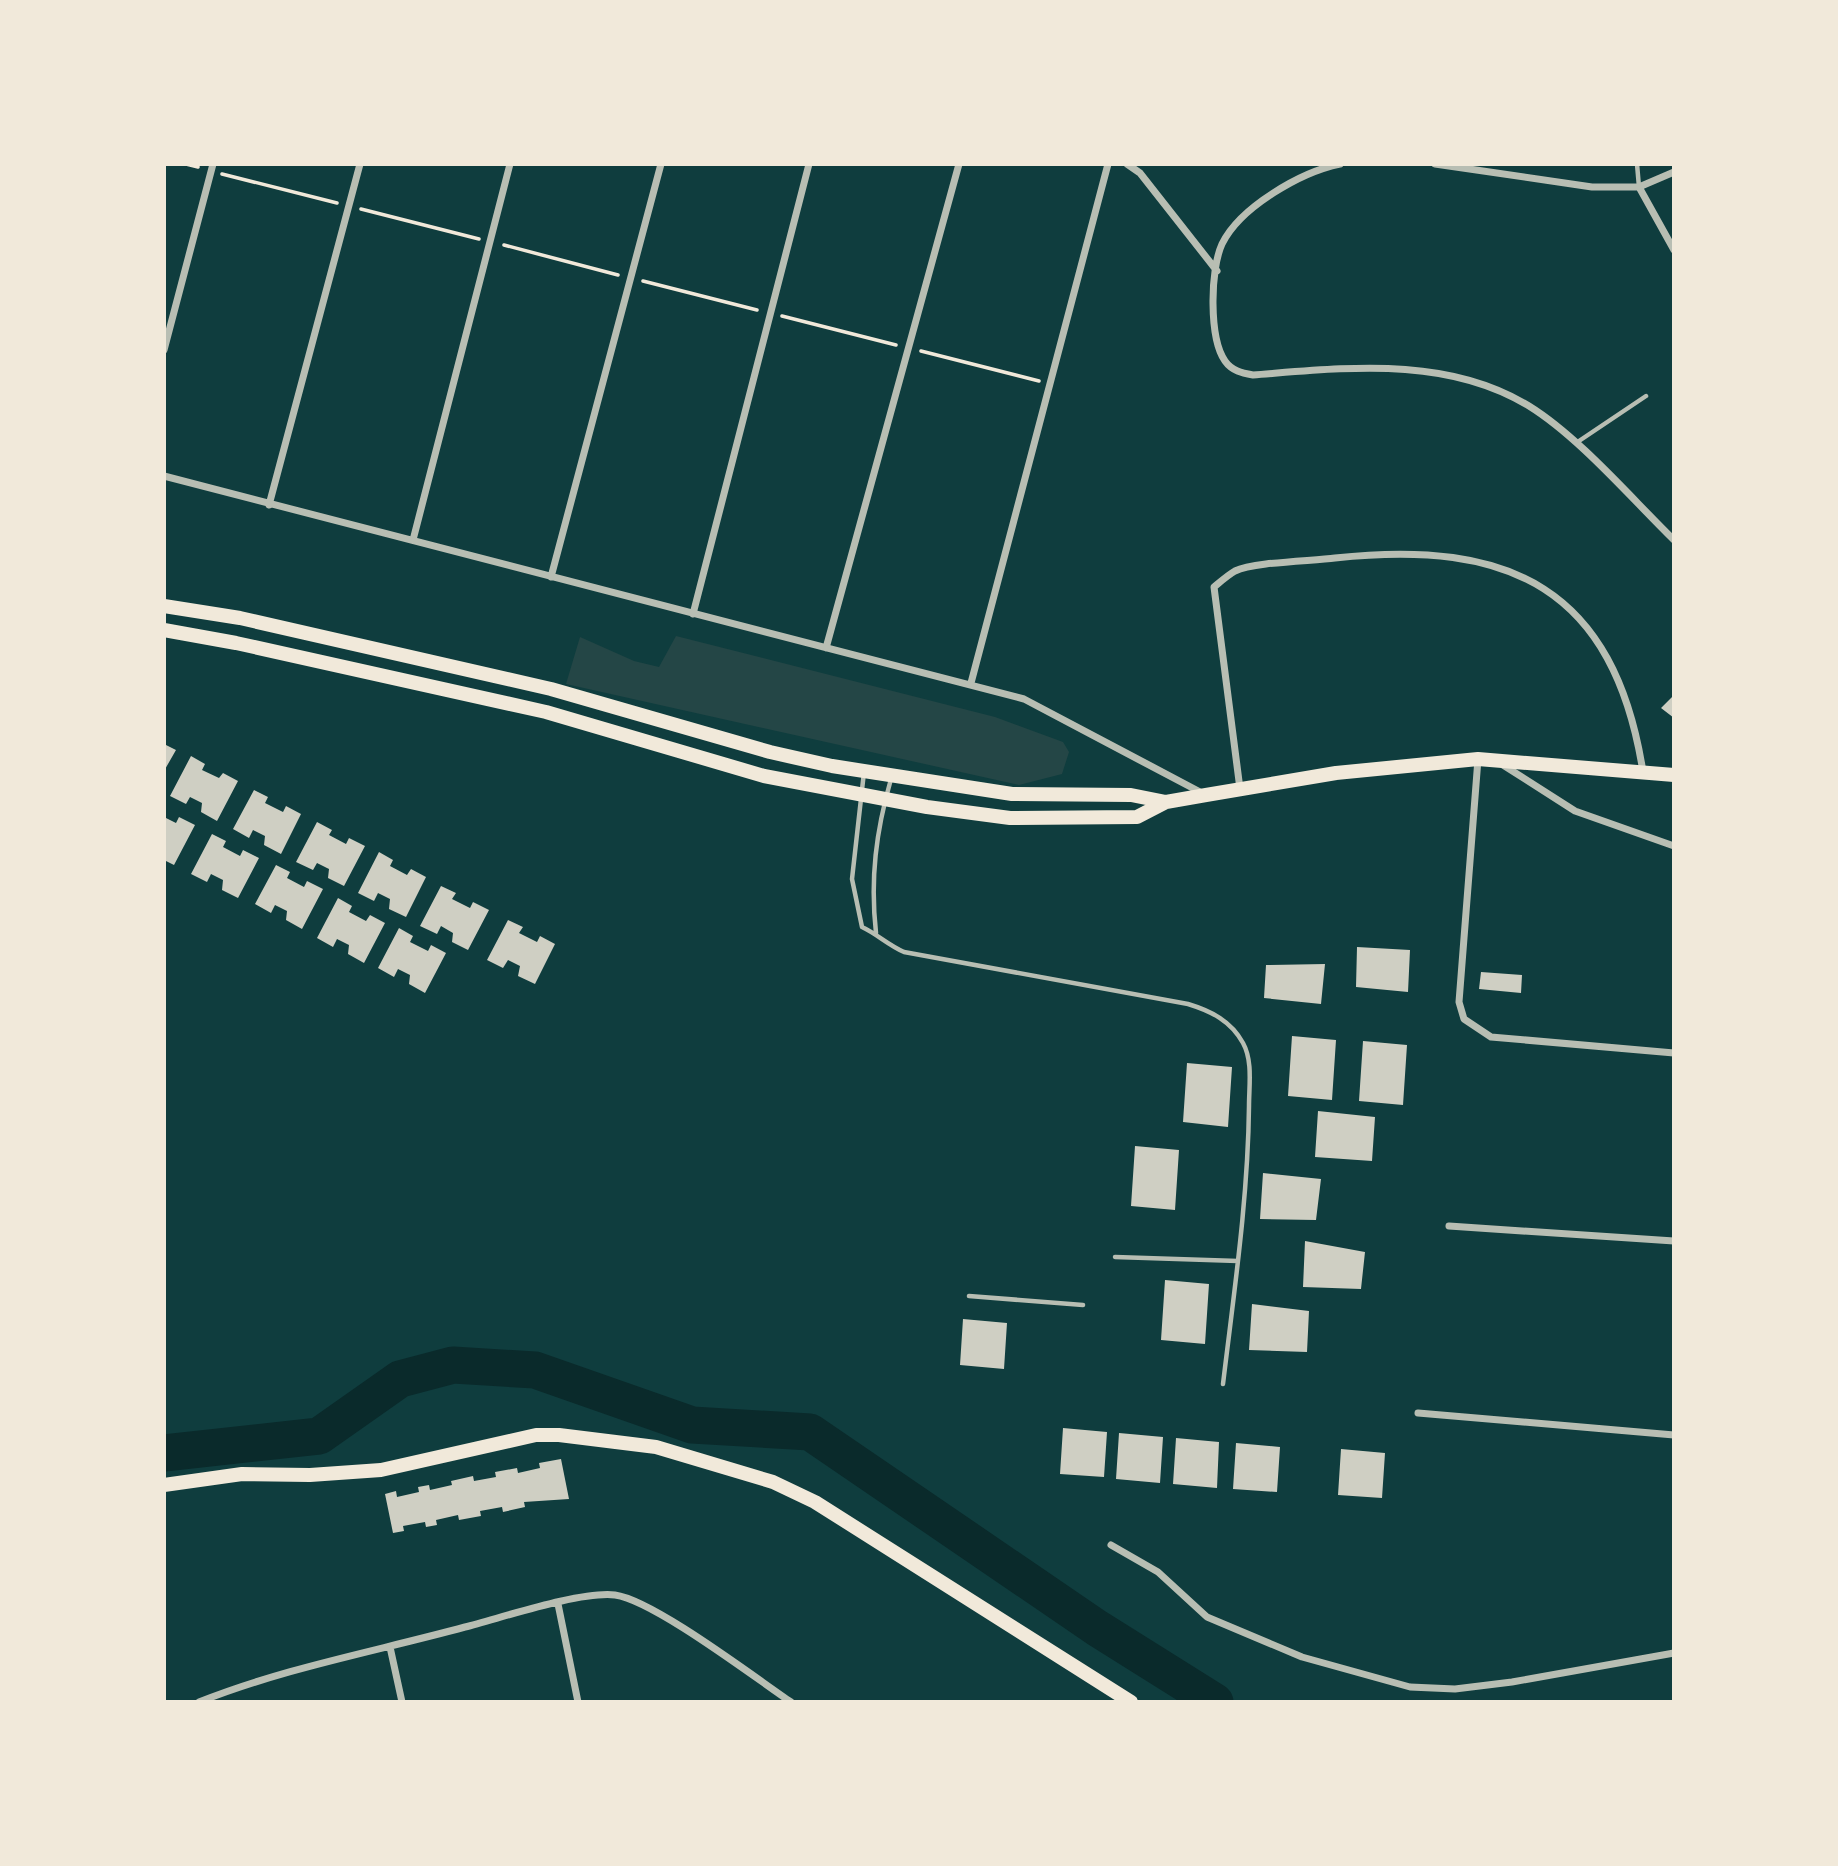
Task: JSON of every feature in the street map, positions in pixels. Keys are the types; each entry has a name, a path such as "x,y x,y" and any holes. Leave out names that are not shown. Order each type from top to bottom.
{"main road":[{"path":"164,606 240,618 551,689 770,752 864,771 1012,794 1131,795 1166,802"},
{"path":"164,630 236,643 546,712 764,776 1010,818 1087,820 1137,817 1166,802 1206,794 1336,774 1486,759 1674,775"},
{"path":"164,1485 242,1474 310,1475 381,1470 536,1435 599,1438 656,1447 773,1482 815,1502 1130,1702"}],"street":[{"path":"164,350 213,164"},
{"path":"269,505 360,164"},
{"path":"413,540 510,164"},
{"path":"551,577 660,164"},
{"path":"693,614 809,164"},
{"path":"826,648 958,164"},
{"path":"971,684 1108,164"},
{"path":"1127,164 1140,173 1217,271"},
{"path":"1340,164 1325,167 1290,183 1247,213 1222,245 1214,286 1215,337 1225,361 1237,372 1253,375 1369,367 1473,381 1501,391 1531,407 1575,444 1674,540"},
{"path":"1435,164 1592,187 1639,187 1674,172"},
{"path":"1639,187 1674,250"},
{"path":"164,476 1024,699 1206,794"},
{"path":"1240,790 1214,587 1236,570 1376,554 1485,563 1517,572 1549,592 1599,639 1616,670 1639,742 1643,772"},
{"path":"1674,846 1575,811 1486,759 1459,1002 1464,1019 1491,1037 1674,1053"},
{"path":"1449,1226 1674,1241"},
{"path":"1418,1412 1674,1436"},
{"path":"1111,1545 1158,1572 1207,1618 1302,1657 1410,1687 1455,1689 1512,1682 1674,1653"},
{"path":"199,1702 290,1673 390,1647 592,1595 614,1595 631,1599 682,1629 791,1702"},
{"path":"558,1604 578,1702"},
{"path":"390,1647 402,1702"}],"lane":[{"path":"1637,164 1639,187"},
{"path":"1575,444 1646,396"},
{"path":"864,771 852,879 862,927 876,933 886,944 904,952 1188,1004 1210,1011 1232,1026 1244,1044 1250,1061 1249,1131 1238,1261 1223,1384"},
{"path":"876,933 873,906 875,848 892,776"},
{"path":"1115,1257 1238,1261"},
{"path":"969,1296 1083,1305"}],"shaded area":[{"path":"676,636 995,717 1063,742 1069,752 1062,774 1019,785 566,684 580,637 634,661 659,667"}],"building":[{"path":"1674,695 1674,718 1661,708"},
{"path":"164,744 176,750 164,771"},
{"path":"191,756 205,764 202,770 219,778 223,773 238,781 217,821 201,812 202,803 190,797 186,804 170,796"},
{"path":"254,790 268,797 265,803 283,812 286,806 301,814 281,854 264,845 265,836 253,830 249,838 233,829"},
{"path":"164,817 176,823 179,817 195,825 174,865 164,860"},
{"path":"317,822 332,830 329,835 346,844 349,838 365,846 344,886 328,878 329,869 317,863 313,870 296,862"},
{"path":"212,834 226,841 223,847 240,856 243,850 259,858 238,898 222,890 223,880 211,874 207,882 191,874"},
{"path":"379,852 393,860 390,866 407,875 411,869 426,877 406,917 389,909 390,899 378,893 374,901 358,893"},
{"path":"276,865 290,872 287,878 304,887 307,881 323,889 302,929 286,920 287,911 275,905 271,913 255,904"},
{"path":"441,886 456,893 452,899 470,908 473,902 489,910 468,950 452,942 453,933 441,926 437,934 420,926"},
{"path":"338,898 352,906 349,912 366,921 370,915 385,923 364,963 348,954 349,945 337,939 333,947 317,938"},
{"path":"508,920 523,927 519,933 537,942 540,936 555,944 535,984 518,976 520,966 508,960 503,968 487,960"},
{"path":"399,928 413,936 410,942 428,951 431,945 446,953 425,993 409,984 410,975 398,969 394,977 378,968"},
{"path":"1357,947 1410,950 1408,992 1356,987"},
{"path":"1325,964 1321,1004 1264,998 1266,965"},
{"path":"1481,972 1522,975 1521,993 1479,989"},
{"path":"1292,1036 1336,1040 1332,1100 1288,1096"},
{"path":"1363,1041 1407,1045 1403,1105 1359,1101"},
{"path":"1187,1063 1232,1067 1228,1127 1183,1122"},
{"path":"1318,1111 1375,1117 1372,1161 1315,1157"},
{"path":"1135,1146 1179,1150 1175,1210 1131,1206"},
{"path":"1263,1173 1321,1179 1316,1220 1260,1219"},
{"path":"1305,1241 1365,1252 1361,1289 1303,1287"},
{"path":"1165,1280 1209,1284 1205,1344 1161,1340"},
{"path":"1252,1304 1309,1311 1307,1352 1249,1350"},
{"path":"963,1319 1007,1323 1004,1369 960,1365"},
{"path":"1063,1428 1107,1432 1104,1477 1060,1474"},
{"path":"1119,1433 1163,1437 1160,1483 1116,1479"},
{"path":"1176,1438 1219,1442 1217,1488 1173,1484"},
{"path":"1236,1443 1280,1447 1277,1492 1233,1489"},
{"path":"1341,1449 1385,1453 1382,1498 1338,1495"},
{"path":"561,1459 569,1499 524,1502 525,1507 503,1512 502,1507 480,1511 481,1516 459,1520 458,1515 436,1520 437,1525 426,1527 425,1522 403,1526 404,1531 393,1533 385,1494 396,1491 397,1497 419,1492 418,1487 429,1485 430,1490 473,1476 474,1481 496,1477 495,1472 517,1468 518,1473 540,1468 539,1463"}],"waterway":[{"path":"164,1453 319,1436 400,1379 453,1365 535,1370 692,1425 810,1432 1097,1628 1215,1702"}]}
